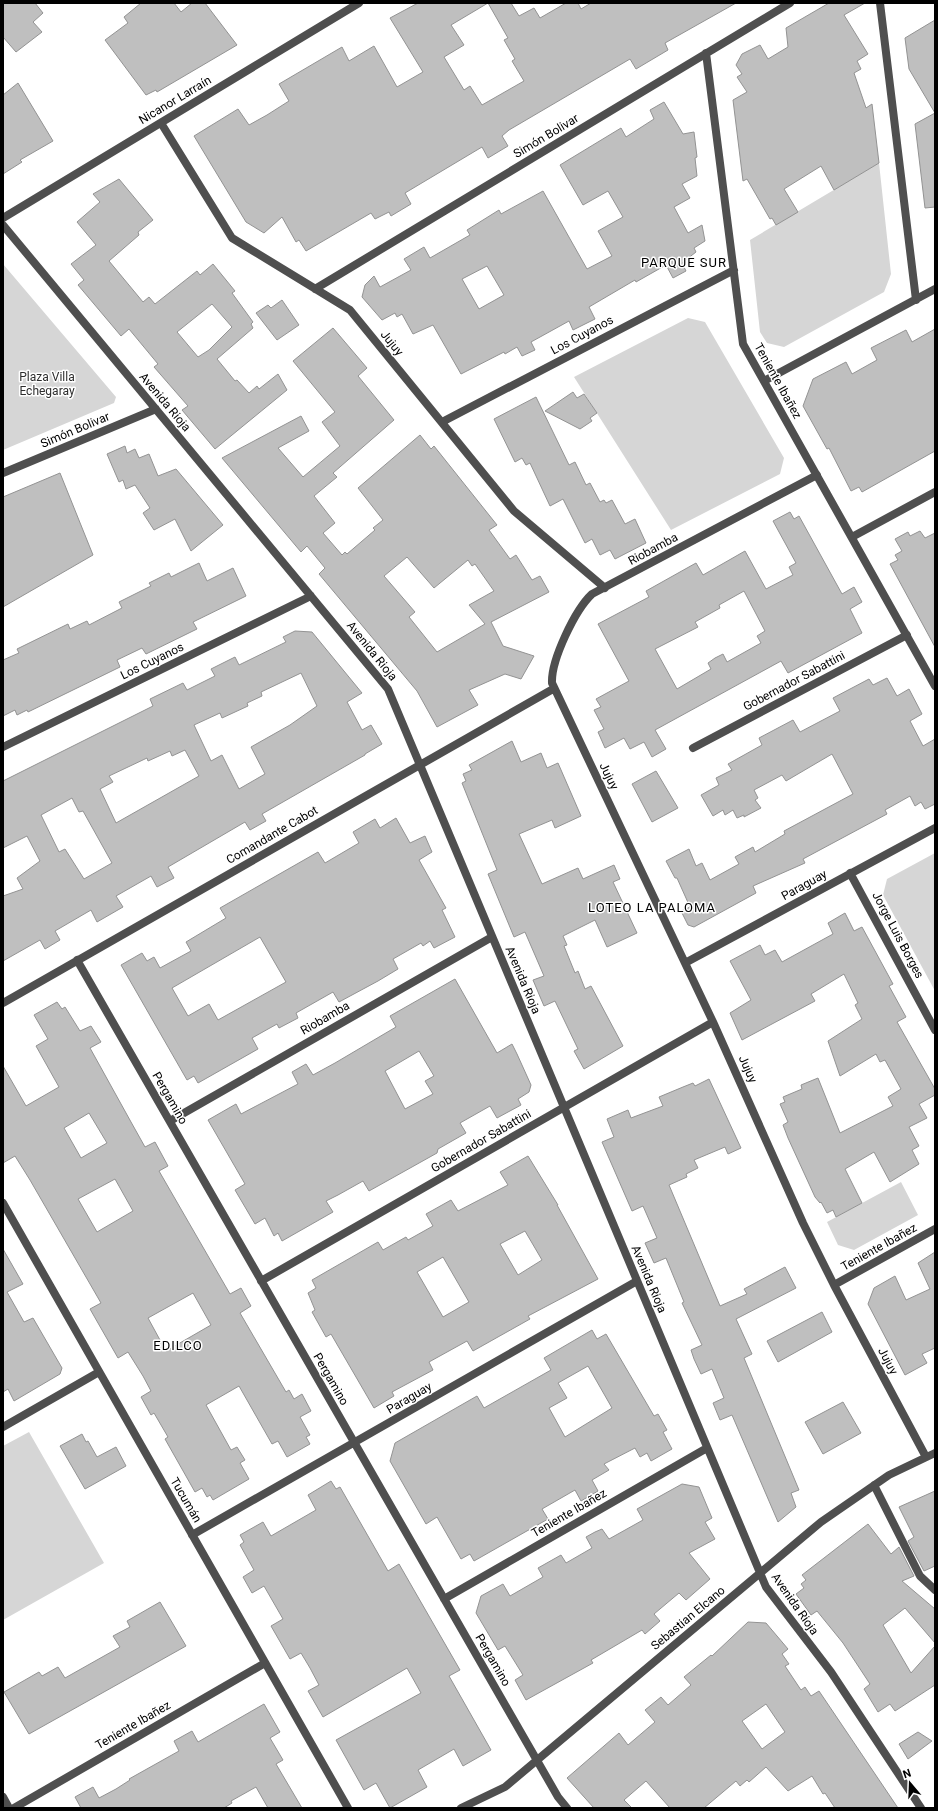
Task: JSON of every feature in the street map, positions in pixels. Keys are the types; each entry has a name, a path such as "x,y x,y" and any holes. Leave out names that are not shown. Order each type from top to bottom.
{"street":[{"name":"Nicanor Larraín","path":"3,218 359,3"},
{"name":"Simón Bolivar","path":"315,289 790,3"},
{"path":"880,3 916,300"},
{"name":"Teniente Ibañez","path":"706,54 744,344 935,686"},
{"name":"Jujuy","path":"161,122 232,238 350,310 514,511 604,588"},
{"name":"Avenida Rioja","path":"3,225 388,689 766,1587 831,1672 921,1808"},
{"name":"Los Cuyanos","path":"442,422 734,270"},
{"path":"764,381 935,289"},
{"name":"Simón Bolivar","path":"3,473 156,409"},
{"name":"Riobamba","path":"553,688 552,673 571,626 589,598 604,588 817,475"},
{"path":"852,537 935,492"},
{"name":"Los Cuyanos","path":"3,748 311,596"},
{"name":"Gobernador Sabattini","path":"693,748 907,635"},
{"name":"Jujuy","path":"553,688 714,1022 803,1223 834,1285 926,1458"},
{"name":"Comandante Cabot","path":"3,1003 553,688"},
{"name":"Paraguay","path":"685,963 935,828"},
{"name":"Jorge Luis Borges","path":"850,873 935,1030"},
{"name":"Riobamba","path":"170,1121 492,936"},
{"name":"Pergamino","path":"77,960 537,1761 558,1797 567,1808"},
{"name":"Gobernador Sabattini","path":"261,1281 714,1022"},
{"name":"Tucumán","path":"3,1203 6,1216 99,1372 348,1808"},
{"name":"Teniente Ibañez","path":"834,1285 935,1229"},
{"name":"Paraguay","path":"192,1535 637,1281"},
{"path":"3,1427 99,1372"},
{"name":"Teniente Ibañez","path":"444,1599 707,1448"},
{"name":"Sebastian Elcano","path":"461,1808 505,1787 821,1522 889,1475 935,1453"},
{"path":"874,1485 920,1576 935,1590"},
{"name":"Teniente Ibañez","path":"14,1808 265,1663"},
{"path":"3,1797 10,1808"}],"green space":[{"path":"879,163 891,274 884,292 784,347 767,343 760,332 750,240"},
{"name":"Plaza Villa Echegaray","path":"3,264 116,397 114,403 3,450"},
{"path":"688,318 705,322 784,458 780,474 671,530 574,377"},
{"path":"935,853 935,991 883,895 887,879"},
{"path":"901,1182 918,1215 854,1250 838,1245 827,1222"},
{"path":"29,1432 104,1563 3,1620 3,1446"}],"building":[{"path":"3,3 35,3 43,13 33,22 42,32 16,52 3,37"},
{"path":"141,3 174,3 181,12 192,3 205,3 237,45 157,92 156,90 146,95 105,40 128,23 124,17"},
{"path":"418,3 488,3 511,3 519,16 534,8 540,18 566,3 578,3 581,9 591,3 736,3 665,43 668,50 636,69 630,59 509,130 502,136 508,146 488,158 482,147 405,193 411,204 391,216 389,212 375,219 371,213 306,251 299,240 296,242 282,217 264,233 246,222 194,136 238,109 249,125 267,115 289,101 279,84 342,47 349,61 374,46 397,87 423,72 390,18","holes":["488,3 508,38 504,40 515,59 512,61 524,81 482,105 470,86 464,90 444,57 464,45 451,25"]},
{"path":"829,3 865,3 844,15 868,54 857,61 861,69 854,73 866,108 872,104 879,163 834,190 821,166 784,189 798,212 776,225 772,218 770,219 747,179 743,181 733,100 747,92 737,77 742,74 736,65 742,54 760,45 768,59 788,47 786,28"},
{"path":"935,20 935,113 909,69 905,38"},
{"path":"18,83 53,141 20,160 22,162 3,174 3,95"},
{"path":"664,102 683,134 694,132 697,157 695,158 697,176 682,184 690,198 674,207 688,233 702,225 705,241 694,248 696,252 682,263 686,271 673,278 666,265 636,282 635,280 589,307 595,319 573,330 569,321 531,342 535,350 522,356 517,347 461,374 433,325 413,334 402,314 397,317 395,313 382,320 362,297 365,285 374,276 380,287 411,270 404,259 424,247 430,258 470,235 467,230 499,210 501,214 543,191 587,269 612,256 598,231 623,217 608,191 583,205 560,165 621,128 626,137 654,119 650,110","holes":["487,266 504,295 479,309 462,279"]},
{"path":"935,113 935,207 925,208 915,124"},
{"path":"119,179 153,220 138,232 139,235 109,261 143,302 149,297 155,304 197,271 200,275 213,264 235,291 232,293 253,322 251,324 253,328 217,359 235,381 237,380 249,393 257,386 259,389 278,374 287,390 215,449 182,410 188,406 154,367 158,364 129,329 121,336 78,285 84,280 71,264 96,245 77,222 100,202 93,194","holes":["212,304 232,327 209,350 198,357 177,332"]},
{"path":"282,300 299,325 277,340 256,313 268,305 271,308"},
{"path":"333,328 367,368 358,376 394,420 333,473 337,477 314,496 335,523 323,533 342,555 345,552 347,554 375,530 373,528 383,520 358,488 420,435 431,449 434,446 497,525 489,530 510,559 516,555 532,580 540,576 549,592 491,622 503,646 534,656 521,679 505,674 469,690 478,705 437,727 417,691 319,574 325,568 307,546 301,552 222,458 301,416 309,431 278,448 303,477 340,446 322,422 335,412 293,361","holes":["407,557 434,588 468,560 472,566 475,564 494,591 469,605 485,624 437,652 409,617 415,612 384,576"]},
{"path":"935,329 935,451 862,492 859,487 851,491 829,448 827,449 803,406 813,379 846,362 852,374 877,360 871,348 906,330 912,342"},
{"path":"573,392 577,398 584,394 597,413 590,418 592,421 580,429 545,411"},
{"path":"536,397 569,465 575,462 586,485 590,483 600,502 604,500 606,503 612,500 625,524 635,519 646,543 615,559 610,550 600,555 592,539 585,543 563,499 550,506 530,463 526,465 522,458 515,462 494,419"},
{"path":"125,446 127,453 135,449 139,458 149,454 158,476 176,469 223,525 191,551 175,519 154,530 143,513 150,508 135,485 126,489 123,480 119,482 107,454"},
{"path":"60,473 93,555 3,607 3,497"},
{"path":"790,512 794,519 799,516 842,594 854,587 862,602 850,609 862,633 788,673 781,661 655,730 666,749 652,757 644,742 630,749 624,738 605,748 598,732 604,729 594,710 601,707 596,699 629,681 598,624 649,597 646,591 696,563 703,575 745,551 766,589 793,575 789,567 796,563 773,521","holes":["744,591 765,631 757,636 761,643 727,662 723,654 715,658 708,663 711,669 677,689 655,649 698,627 695,622 720,608 719,605"]},
{"path":"920,531 925,538 935,533 935,647 890,564 898,560 895,555 902,551 895,539 908,532 910,536"},
{"path":"199,563 207,581 233,568 246,596 193,622 197,629 146,654 142,648 117,660 120,667 28,712 27,710 17,715 15,710 3,716 3,660 19,653 17,649 68,624 70,629 87,621 89,625 122,608 119,602 151,586 149,583 169,573 171,577"},
{"path":"295,631 312,632 362,693 347,702 362,730 371,725 382,744 262,814 266,821 250,830 245,822 168,867 174,878 157,887 151,876 116,896 123,907 97,922 91,910 55,931 60,940 45,949 40,940 3,961 3,896 23,889 17,878 40,861 27,836 3,848 3,781 153,706 150,699 183,683 187,690 215,676 211,669 235,657 239,665 286,642 283,637","holes":["301,673 317,706 290,725 251,747 265,774 239,789 222,755 211,761 194,725 220,713 222,718 248,706 247,703 262,696 261,692","185,750 199,776 116,823 100,789 113,782 109,776 147,758 148,761 170,751 172,756","72,798 79,812 83,811 112,863 84,879 65,849 59,852 41,815"]},
{"path":"887,678 897,696 909,689 922,714 910,721 923,746 935,739 935,804 925,809 921,802 915,806 910,796 885,810 887,814 803,859 805,863 753,886 756,893 694,927 688,925 681,911 690,907 677,878 675,878 666,861 689,849 696,866 702,863 710,880 739,864 735,857 753,847 755,852 785,834 784,831 853,794 832,754 786,781 782,775 754,790 758,798 755,800 761,808 744,817 744,815 737,818 733,810 725,815 723,810 713,816 701,795 719,785 716,778 732,770 728,764 762,745 759,738 793,720 800,732 840,711 833,698 869,679 873,685"},
{"path":"512,741 521,762 541,753 547,768 558,763 581,816 555,828 552,820 519,834 542,884 578,868 583,879 614,865 620,879 613,882 637,933 607,947 595,920 563,936 567,945 564,946 575,973 578,971 585,989 591,986 623,1046 584,1069 574,1051 578,1049 555,1001 544,1006 533,980 544,976 525,932 514,937 488,874 497,870 462,783 466,781 463,774 472,770 469,765"},
{"path":"656,771 678,808 652,822 632,784"},
{"path":"396,818 410,843 425,836 432,852 419,860 446,908 442,910 455,937 434,948 430,941 423,946 421,943 393,959 398,969 378,981 339,1002 333,992 296,1013 298,1018 279,1028 277,1024 252,1038 258,1049 198,1083 194,1076 187,1080 121,965 142,953 147,961 154,957 160,968 191,951 186,942 226,918 220,908 318,852 325,863 359,843 353,832 375,819 380,828","holes":["260,937 286,982 218,1020 209,1004 188,1016 172,988"]},
{"path":"845,913 854,931 862,927 893,984 889,986 906,1017 897,1022 935,1089 935,1095 919,1104 927,1118 909,1127 919,1146 912,1150 919,1164 890,1182 874,1152 845,1169 862,1203 836,1217 833,1210 827,1213 821,1202 820,1203 815,1197 788,1138 783,1125 788,1122 780,1104 785,1102 783,1097 802,1089 801,1085 818,1078 840,1133 893,1106 888,1097 901,1089 885,1060 880,1062 876,1054 840,1076 828,1041 862,1019 855,1005 858,1003 844,974 811,994 815,1001 742,1040 730,1013 751,1000 730,961 760,945 765,955 775,950 782,962 833,934 828,923"},
{"path":"455,979 497,1053 512,1044 531,1085 529,1092 518,1099 521,1105 497,1118 490,1106 460,1123 466,1133 438,1149 437,1153 369,1191 363,1181 326,1201 333,1212 282,1241 278,1233 274,1236 265,1218 255,1224 235,1190 245,1184 208,1120 236,1104 241,1114 298,1084 292,1072 306,1064 313,1075 335,1063 396,1027 390,1016","holes":["419,1051 434,1076 425,1081 433,1094 405,1109 385,1071"]},
{"path":"57,1002 62,1009 65,1007 80,1031 91,1026 101,1042 90,1048 145,1147 155,1142 168,1166 159,1171 230,1294 241,1288 251,1306 240,1313 286,1392 289,1390 294,1399 302,1394 311,1411 300,1417 310,1435 306,1437 310,1444 287,1457 278,1441 272,1444 239,1386 206,1405 231,1450 237,1447 245,1460 240,1463 249,1479 213,1500 210,1495 207,1497 202,1488 195,1492 165,1439 168,1437 154,1413 151,1415 141,1397 151,1391 128,1352 118,1358 90,1309 101,1303 30,1180 15,1156 3,1163 3,1066 26,1106 59,1087 36,1046 48,1039 34,1015","holes":["89,1113 107,1143 81,1158 64,1128","115,1179 133,1211 97,1232 78,1199","193,1293 211,1325 166,1351 148,1318"]},
{"path":"709,1079 741,1148 728,1154 725,1147 694,1160 698,1168 686,1174 687,1177 669,1185 720,1306 747,1294 744,1289 785,1267 796,1288 736,1319 752,1354 744,1358 799,1490 791,1493 796,1507 778,1522 732,1415 720,1420 713,1403 724,1398 712,1369 701,1374 694,1359 691,1350 702,1345 682,1303 684,1302 666,1258 654,1263 645,1243 657,1238 643,1206 632,1211 602,1142 614,1137 607,1119 628,1110 631,1118 663,1106 659,1097 693,1083 695,1086"},
{"path":"528,1156 558,1205 598,1279 528,1316 530,1319 473,1351 467,1341 429,1362 433,1370 392,1392 394,1396 374,1408 331,1334 326,1337 312,1312 315,1310 308,1293 316,1288 312,1280 378,1242 383,1250 406,1237 408,1240 433,1226 426,1214 451,1200 458,1211 508,1185 500,1172","holes":["525,1231 542,1260 518,1275 500,1244","443,1257 469,1302 443,1317 417,1272"]},
{"path":"3,1249 23,1284 7,1292 24,1322 33,1318 62,1368 60,1374 14,1401 8,1389 3,1392"},
{"path":"935,1252 935,1348 922,1354 927,1363 905,1375 868,1304 874,1288 895,1276 906,1300 930,1289 918,1263"},
{"path":"822,1312 832,1332 778,1362 767,1341"},
{"path":"592,1330 597,1339 606,1334 654,1416 658,1414 667,1430 663,1432 672,1449 651,1461 647,1453 640,1457 635,1448 604,1464 609,1470 592,1480 598,1491 581,1501 575,1490 542,1509 548,1519 474,1561 470,1554 461,1559 437,1517 426,1524 390,1461 395,1443 477,1396 484,1408 551,1370 544,1358","holes":["588,1366 612,1408 565,1437 549,1408 567,1398 558,1383"]},
{"path":"843,1402 861,1433 823,1454 805,1422"},
{"path":"82,1434 86,1442 88,1441 97,1457 116,1447 126,1466 85,1489 60,1446"},
{"path":"331,1481 336,1489 340,1487 388,1571 399,1564 460,1670 449,1676 491,1750 463,1766 454,1749 418,1770 427,1787 390,1808 376,1783 364,1790 336,1740 421,1693 407,1668 323,1717 308,1691 319,1685 310,1668 301,1653 290,1659 271,1626 283,1619 264,1586 252,1593 243,1577 254,1570 240,1545 244,1542 240,1535 263,1522 271,1536 316,1510 308,1495"},
{"path":"682,1484 699,1487 712,1518 705,1522 715,1539 689,1553 710,1579 686,1600 679,1593 654,1614 660,1621 645,1634 642,1630 591,1660 593,1663 526,1700 515,1680 523,1675 505,1646 498,1650 476,1613 481,1596 503,1584 510,1596 543,1577 538,1568 561,1555 566,1563 592,1548 586,1537 602,1529 609,1539 643,1520 637,1509"},
{"path":"935,1491 935,1566 924,1571 908,1541 914,1537 899,1507"},
{"path":"868,1524 891,1554 899,1547 914,1576 902,1581 935,1609 935,1643 905,1608 883,1625 911,1673 935,1646 935,1685 895,1711 890,1704 878,1712 864,1689 870,1684 843,1643 817,1611 811,1615 796,1594 804,1588 801,1584 806,1580 802,1575"},
{"path":"160,1602 186,1646 29,1734 4,1692 39,1672 42,1676 58,1667 65,1678 120,1647 113,1636 130,1627 127,1621"},
{"path":"748,1622 766,1623 788,1649 782,1654 789,1664 785,1666 801,1690 805,1687 811,1696 819,1691 898,1808 835,1808 825,1793 823,1794 812,1776 788,1791 766,1767 749,1782 747,1780 740,1786 736,1781 704,1808 670,1808 646,1781 624,1800 632,1808 594,1808 567,1778 619,1733 628,1745 655,1722 645,1710 661,1697 668,1705 691,1685 684,1677 711,1655 712,1656","holes":["766,1704 785,1732 762,1749 742,1721"]},
{"path":"264,1704 280,1732 270,1738 283,1760 276,1764 302,1808 268,1808 256,1787 231,1801 232,1803 224,1808 81,1808 75,1797 93,1787 99,1798 179,1751 174,1741 192,1731 198,1742"},
{"path":"918,1732 932,1741 908,1759 899,1744"}],"district":[{"name":"PARQUE SUR","path":"684,262"},
{"name":"LOTEO LA PALOMA","path":"652,907"},
{"name":"EDILCO","path":"178,1345"}]}
